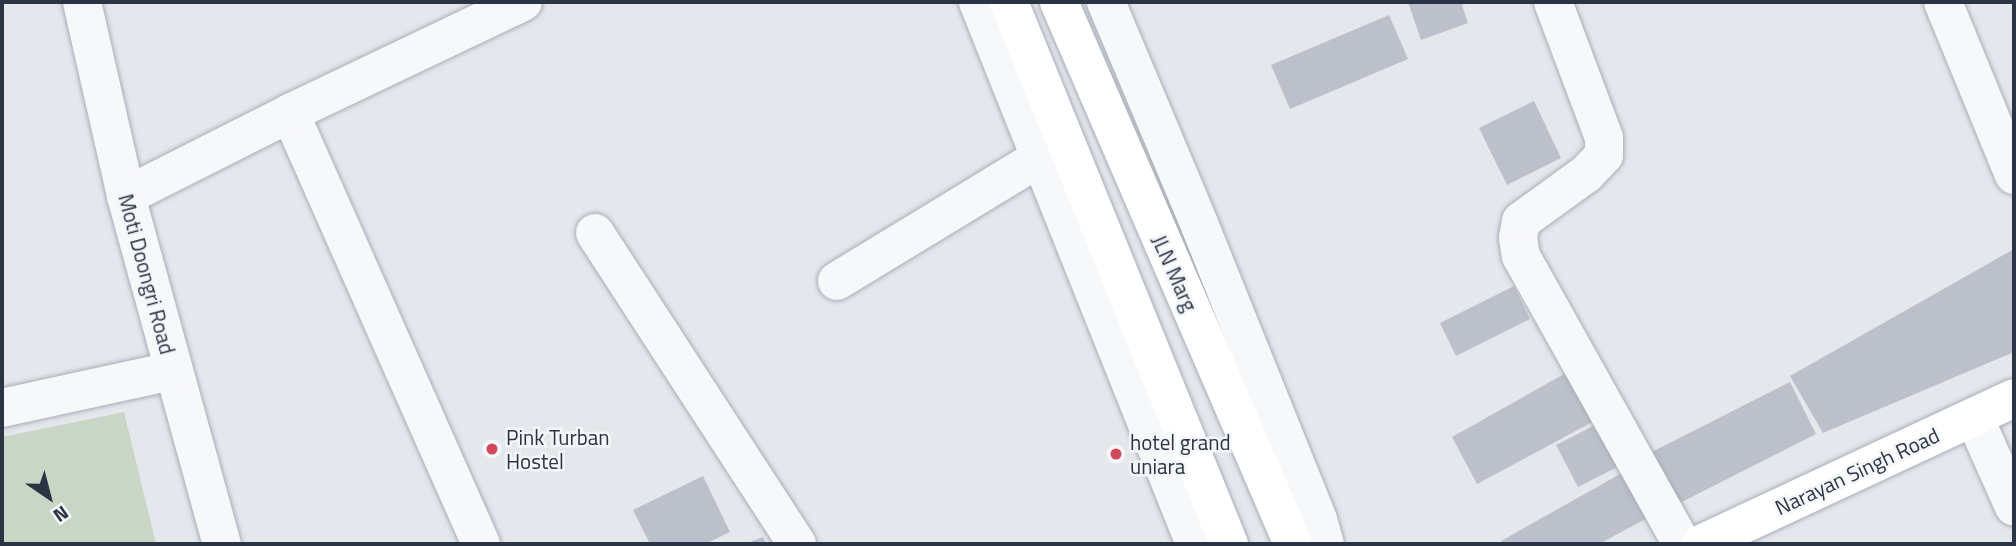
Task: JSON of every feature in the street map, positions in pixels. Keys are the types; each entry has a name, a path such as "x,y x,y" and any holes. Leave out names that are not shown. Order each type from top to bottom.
{"main road":[{"path":"1009,2 1053,150 1229,544"},
{"name":"JLN Marg","path":"1059,2 1293,544"},
{"name":"Narayan Singh Road","path":"1701,544 2014,398"}],"street":[{"name":"Moti Doongri Road","path":"82,2 126,197 222,544"},
{"path":"126,197 290,113 523,2"},
{"path":"978,2 1053,150 1195,544"},
{"path":"1106,2 1200,226 1318,520 1325,544"},
{"path":"1553,2 1604,138 1604,155 1586,174 1521,221 1518,238 1521,256 1682,544"},
{"path":"1943,2 2014,175"},
{"path":"290,113 481,544"},
{"path":"837,281 1053,150"},
{"path":"595,233 797,544"},
{"path":"2,408 172,371"},
{"path":"1974,417 2014,507"}],"green space":[{"path":"124,412 156,544 2,544 2,437"}],"building":[{"path":"1408,2 1469,2 1462,5 1468,23 1421,40"},
{"path":"1389,15 1408,59 1290,109 1271,65"},
{"path":"1534,101 1561,158 1507,185 1479,128"},
{"path":"2014,249 2014,352 1823,433 1790,376"},
{"path":"1514,286 1530,319 1456,356 1440,323"},
{"path":"1573,369 1598,419 1477,484 1452,437"},
{"path":"1790,382 1816,434 1660,513 1634,461"},
{"path":"1603,421 1625,463 1578,487 1556,445"},
{"path":"1629,469 1653,515 1599,544 1505,544 1501,541"},
{"path":"703,476 730,532 705,544 650,544 633,510"},
{"path":"763,537 766,544 745,544"}],"place":[{"name":"Pink Turban Hostel","path":"492,449"},
{"name":"hotel grand uniara","path":"1116,454"}]}
